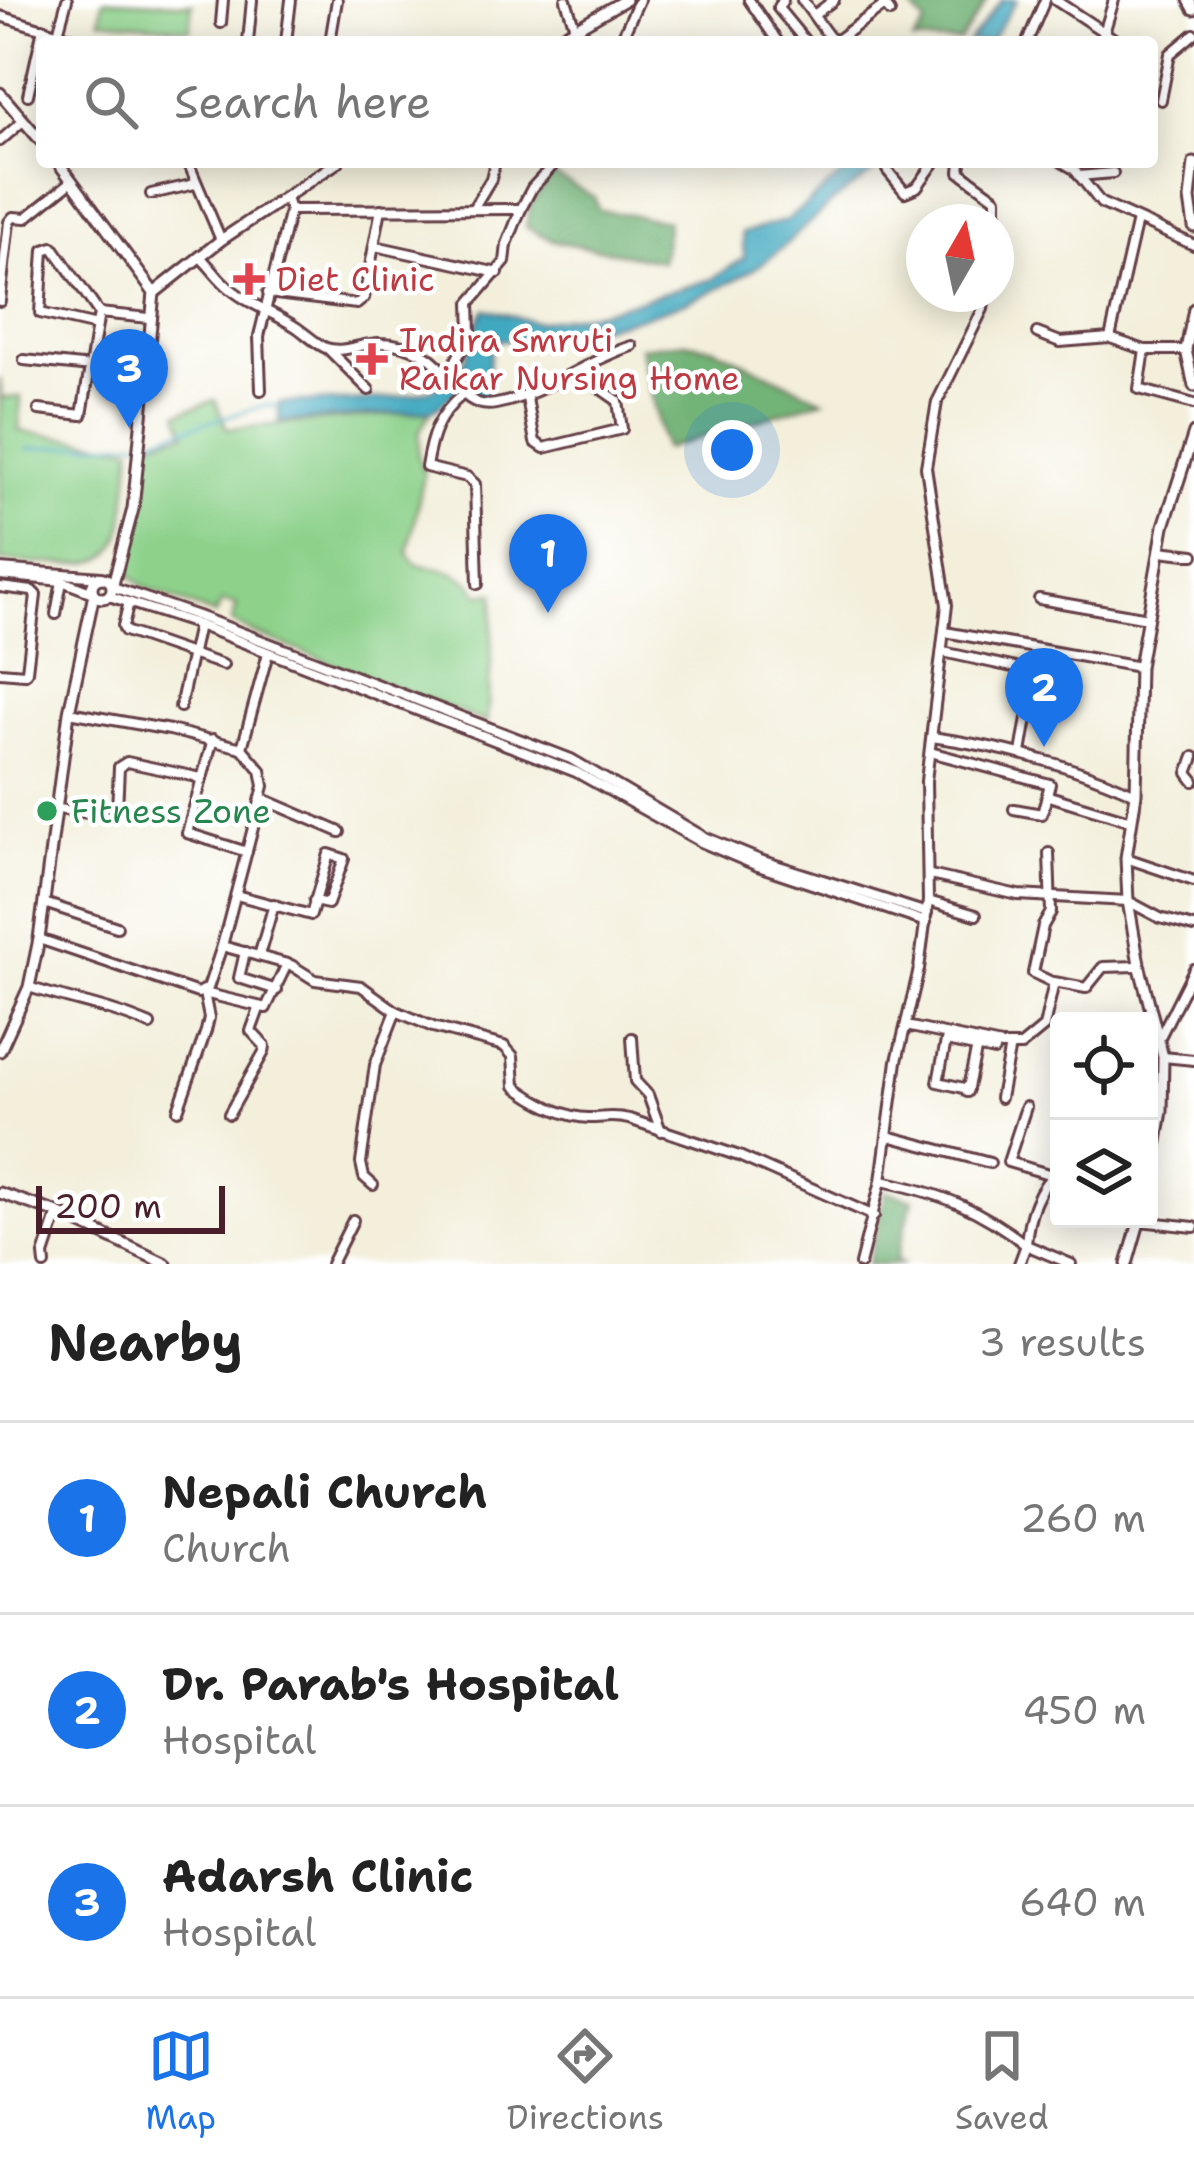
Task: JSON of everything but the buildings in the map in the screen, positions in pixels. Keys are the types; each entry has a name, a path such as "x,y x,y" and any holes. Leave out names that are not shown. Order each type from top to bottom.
{"main road":[{"path":"565,36 625,0"},
{"path":"1189,0 1194,9"},
{"path":"0,93 36,136"},
{"path":"1194,163 1190,199 1194,227"},
{"path":"62,168 154,292"},
{"path":"0,1051 29,987 39,939 69,712 91,612 122,554 133,509 154,292 221,240 329,168"},
{"path":"1194,309 1186,350 1194,386"},
{"path":"1151,1012 1127,901 1139,668 1160,551 1194,433"},
{"path":"1156,1120 1162,1058 1158,1041"},
{"path":"0,1193 166,1264"},
{"path":"1127,1264 1138,1228"}],"street":[{"path":"58,33 68,0"},
{"path":"220,23 223,0"},
{"path":"249,36 253,0"},
{"path":"287,36 291,0"},
{"path":"331,36 337,0"},
{"path":"566,0 576,31"},
{"path":"623,36 639,0"},
{"path":"748,0 774,36"},
{"path":"783,0 778,8 801,36"},
{"path":"802,0 830,36"},
{"path":"814,15 834,0"},
{"path":"1030,36 1045,0"},
{"path":"1054,0 1109,36"},
{"path":"1104,33 1114,0"},
{"path":"842,36 885,6"},
{"path":"0,16 68,36"},
{"path":"42,36 44,28"},
{"path":"1161,100 1170,54 1194,34"},
{"path":"28,95 36,62"},
{"path":"0,141 23,122"},
{"path":"190,168 221,240"},
{"path":"473,208 494,168"},
{"path":"449,373 471,333 470,303 498,273 521,209 550,168"},
{"path":"887,168 905,192 917,187 930,168"},
{"path":"960,168 996,198 996,204"},
{"path":"1069,168 1094,198 1194,244"},
{"path":"1079,176 1113,173"},
{"path":"0,301 8,222 13,217 26,218 72,181"},
{"path":"151,194 195,184"},
{"path":"261,390 259,336 290,210 286,198"},
{"path":"268,293 357,304 364,298 381,209"},
{"path":"290,210 521,209"},
{"path":"1110,338 1137,220"},
{"path":"375,246 498,273"},
{"path":"39,410 82,415 91,367 99,313 95,301 53,248 44,250 40,313 97,326"},
{"path":"200,256 223,283 327,348 369,390"},
{"path":"860,1264 881,1181 897,1061 927,912 926,781 947,604 926,467 937,402 981,312"},
{"path":"99,313 149,318"},
{"path":"1037,333 1060,342 1110,338 1145,350 1186,350"},
{"path":"327,348 349,350 378,342 405,346 449,373 462,395 476,404 496,404 632,346"},
{"path":"1145,350 1140,391 1194,404"},
{"path":"24,360 91,367"},
{"path":"526,393 535,442 544,448 622,429 618,401 598,387 591,364"},
{"path":"462,395 443,411 430,438 426,467 467,477 475,484 478,584"},
{"path":"1160,551 1194,556"},
{"path":"1,573 104,588 129,602 269,649"},
{"path":"1,573 104,588 269,649 576,772 701,842 758,866 927,912 976,915"},
{"path":"0,672 25,674 27,670 36,595 1,587 1,573"},
{"path":"56,614 62,580"},
{"path":"1039,599 1148,619"},
{"path":"129,602 125,631 223,665"},
{"path":"180,707 199,625"},
{"path":"945,632 1139,668"},
{"path":"242,748 269,649"},
{"path":"943,652 1035,671 1021,753"},
{"path":"69,712 242,748 264,777 222,946 204,993 209,1018 206,1031 178,1110"},
{"path":"932,737 1021,753 1086,772 1136,794"},
{"path":"213,740 188,833 247,852"},
{"path":"930,752 1047,782 1051,788 1042,814 1013,809"},
{"path":"1194,757 1188,773 1194,781"},
{"path":"58,809 112,816 117,811 119,767 127,762 201,778"},
{"path":"1048,796 1132,821"},
{"path":"261,798 340,832"},
{"path":"1049,853 1051,912 1043,926 1033,973 1054,983 1086,988 1103,967 1139,966"},
{"path":"236,895 311,915 314,901 329,854 344,860 328,904 314,901"},
{"path":"1126,858 1194,881"},
{"path":"930,875 1018,896 1127,901 1194,928"},
{"path":"44,903 117,927"},
{"path":"259,956 274,904"},
{"path":"39,939 259,1009 272,1003 287,964"},
{"path":"222,946 287,964 315,980 361,986 396,1011 433,1027 504,1046 513,1056 515,1086 563,1112 581,1118 615,1115 739,1156 874,1216"},
{"path":"245,952 239,978 277,990"},
{"path":"1158,1041 1194,969"},
{"path":"978,1044 967,1091 938,1082 946,1041 1010,1046 1030,1042 1044,1027 1054,983"},
{"path":"29,987 82,1005 117,1010 150,1025"},
{"path":"230,1114 265,1052 250,1031 259,1009"},
{"path":"373,1185 364,1178 361,1162 375,1065 396,1011"},
{"path":"906,1026 994,1051"},
{"path":"632,1038 635,1081 648,1095 661,1133"},
{"path":"1000,1098 1010,1046"},
{"path":"1162,1058 1194,1060"},
{"path":"1027,1107 1008,1162 1050,1172"},
{"path":"888,1136 990,1163"},
{"path":"881,1181 924,1190 978,1210 1026,1245 1071,1264"},
{"path":"1019,1264 1027,1223 1050,1182"},
{"path":"42,1263 58,1214"},
{"path":"331,1264 353,1220"},
{"path":"1158,1222 1194,1227"}],"green space":[{"path":"103,0 192,4 190,29 100,20"},
{"path":"905,0 987,0 964,36 917,36 926,24"},
{"path":"552,174 594,197 599,210 668,221 662,261 554,241 526,227 531,203"},
{"path":"685,342 715,348 823,400 664,449 640,347"},
{"path":"0,378 2,398 21,397 19,431 132,447 124,519 109,554 72,564 0,561"},
{"path":"215,400 227,429 431,411 420,430 418,456 424,474 408,553 415,564 459,575 479,594 495,593 487,723 253,633 232,622 237,605 222,602 215,615 144,587 130,575 147,442 186,433 178,413"},
{"path":"886,1191 913,1199 896,1261 905,1264 868,1264"}],"water":[{"path":"1002,0 1017,0 994,36 974,36"},
{"path":"851,168 878,168 772,256 721,287 624,322 492,341 485,401 470,397 463,388 431,411 279,422 279,403 371,400 439,386 460,369 486,309 535,322 602,311 712,279 744,258 742,233 787,220"}],"waterway":[{"path":"27,449 143,441 277,406"}],"place":[{"name":"Diet Clinic","path":"249,279"},
{"name":"Indira Smruti Raikar Nursing Home","path":"372,359"},
{"name":"Adarsh Clinic","path":"129,428"},
{"name":"Nepali Church","path":"548,613"},
{"name":"Dr. Parab's Hospital","path":"1044,747"},
{"name":"Fitness Zone","path":"47,811"}]}
